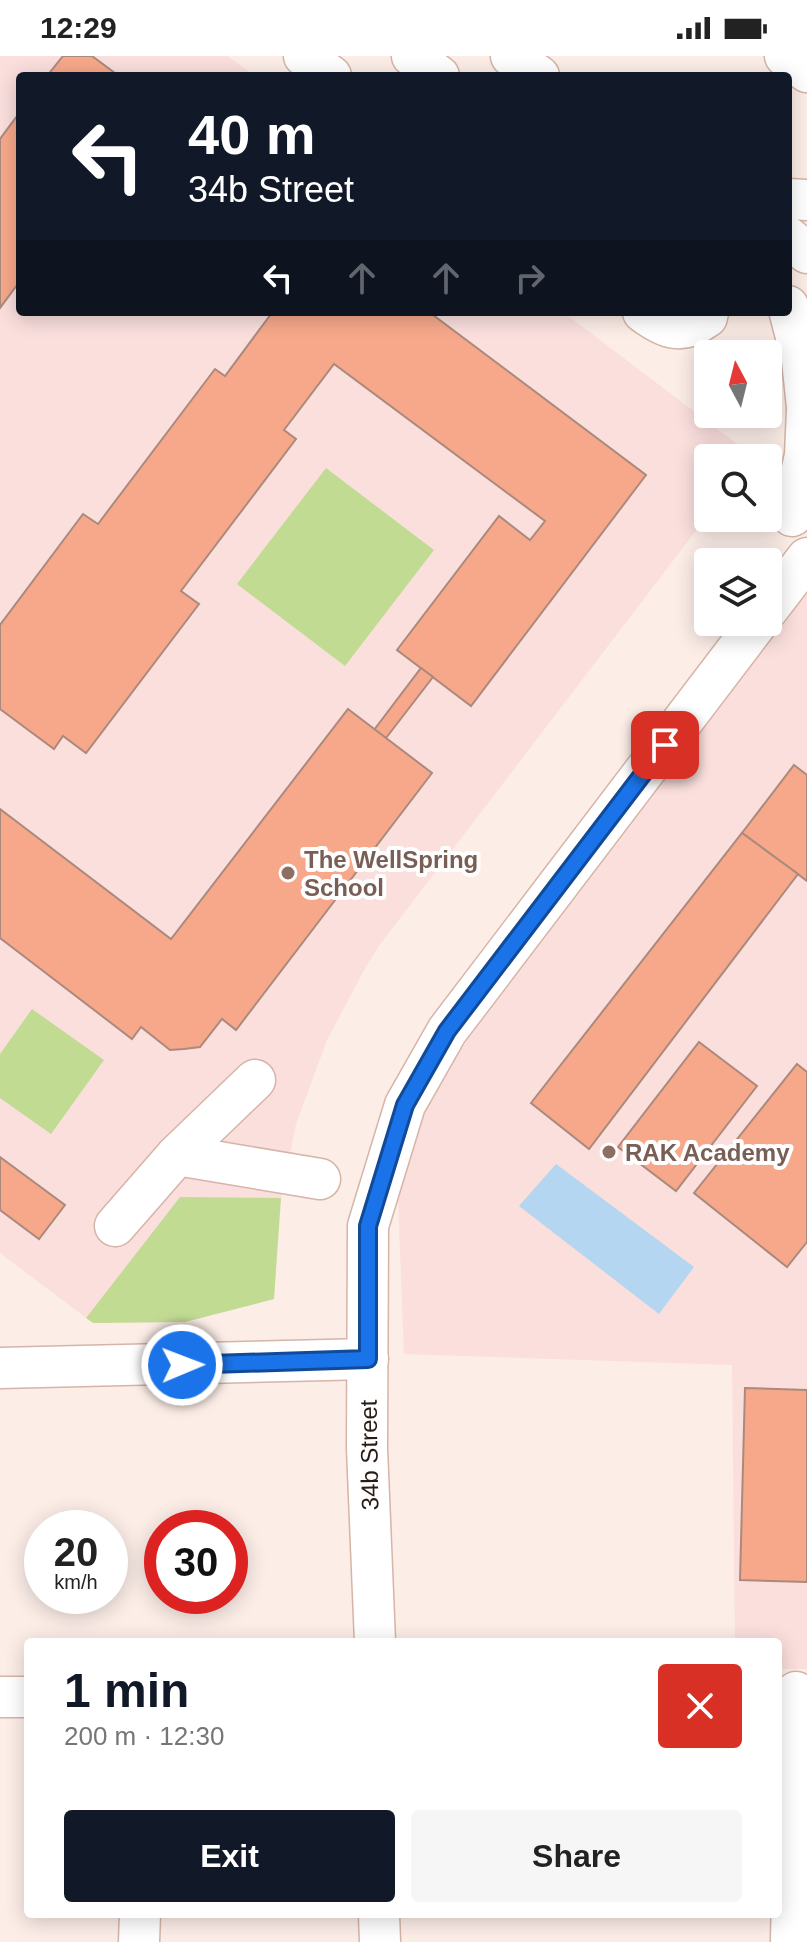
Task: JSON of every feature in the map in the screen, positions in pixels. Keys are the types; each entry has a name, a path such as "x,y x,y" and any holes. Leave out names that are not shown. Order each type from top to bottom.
{"street":[{"path":"304,56 326,72"},
{"path":"412,56 435,72"},
{"path":"511,56 533,72"},
{"path":"543,56 564,72"},
{"path":"785,56 807,72"},
{"path":"650,316 672,329 692,328 707,316"},
{"path":"791,316 802,360 807,408 805,455 792,516"},
{"path":"782,591 807,558"},
{"name":"34b Street","path":"375,1638 367,1448 368,1226 405,1105 447,1031 747,636"},
{"path":"115,1226 177,1155 255,1080"},
{"path":"177,1155 320,1179"},
{"path":"0,1368 368,1359"},
{"path":"794,1692 797,1934"},
{"path":"0,1697 24,1697"},
{"path":"139,1942 140,1918"},
{"path":"379,1918 380,1942"}],"shaded area":[{"path":"0,56 228,56 249,72 16,72 16,316 568,316 694,411 694,428 716,428 737,444 694,444 695,532 378,947 362,974 327,1040 296,1124 279,1208 274,1299 185,1322 93,1323 0,1253"},
{"name":"RAK Academy","path":"807,593 807,1669 782,1669 782,1638 735,1638 732,1365 404,1354 398,1199 422,1105 475,1030 774,636 782,636 782,626"}],"green space":[{"path":"326,468 434,550 345,666 237,584"},
{"path":"32,1009 104,1060 51,1134 0,1098 0,1054"},
{"path":"180,1197 281,1198 274,1299 185,1322 93,1323 86,1318"}],"water":[{"path":"556,1164 694,1267 659,1314 519,1206"}],"building":[{"path":"63,56 92,56 114,72 50,72"},
{"path":"16,117 16,286 0,308 0,139"},
{"path":"270,316 434,316 646,475 471,706 397,650 499,516 530,540 545,521 334,364 284,430 296,439 181,591 199,604 86,753 63,736 54,749 0,709 0,625 83,514 98,524 215,369 225,376"},
{"path":"421,668 433,677 386,738 374,730"},
{"name":"The WellSpring School","path":"348,709 432,773 236,1030 222,1019 200,1047 184,1049 170,1050 141,1027 132,1039 0,938 0,809 171,939"},
{"path":"794,765 807,775 807,881 742,833"},
{"path":"742,833 798,874 589,1149 531,1103"},
{"path":"699,1042 757,1086 676,1191 618,1147"},
{"path":"797,1064 807,1072 807,1242 787,1267 694,1193"},
{"path":"0,1157 65,1205 39,1239 0,1210"},
{"path":"745,1388 807,1390 807,1582 740,1580"}],"place":[{"name":"The WellSpring School","path":"288,873"},
{"name":"RAK Academy","path":"609,1152"}],"route":[{"path":"182,1365 368,1359 368,1226 405,1105 447,1031 665,745"}]}
